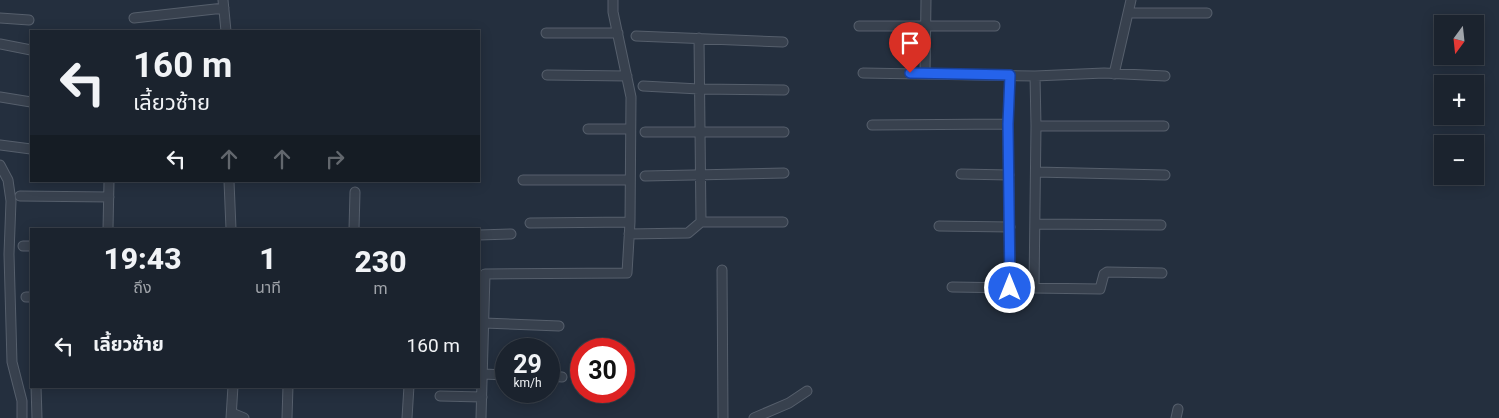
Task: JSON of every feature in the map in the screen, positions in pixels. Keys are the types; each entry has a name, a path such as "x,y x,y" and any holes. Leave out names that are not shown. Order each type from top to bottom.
{"street":[{"path":"487,418 481,418 483,374 481,344 484,323 485,274 627,273 630,222 631,96 613,12 613,0"},
{"path":"925,73 926,0"},
{"path":"1114,74 1130,0"},
{"path":"134,18 223,4 226,30"},
{"path":"1128,13 1207,13"},
{"path":"0,18 29,20"},
{"path":"859,26 995,26"},
{"path":"546,34 618,33"},
{"path":"636,36 783,42"},
{"path":"699,38 701,222"},
{"path":"0,44 30,50"},
{"path":"863,74 925,73 1035,76 1114,74 1165,76"},
{"path":"547,75 627,76"},
{"path":"1010,75 1008,124 1010,288"},
{"path":"1034,288 1036,224 1035,76"},
{"path":"643,86 784,90"},
{"path":"0,97 30,102"},
{"path":"872,125 1008,124"},
{"path":"1036,126 1164,126"},
{"path":"588,129 630,129"},
{"path":"645,132 784,132"},
{"path":"0,145 30,149"},
{"path":"0,165 8,180 10,201 9,254 12,362 22,401 22,418"},
{"path":"1036,172 1165,175"},
{"path":"646,176 784,173"},
{"path":"961,174 1009,175"},
{"path":"523,180 629,180"},
{"path":"108,228 109,182"},
{"path":"229,182 231,228"},
{"path":"354,228 355,192"},
{"path":"20,196 109,197"},
{"path":"530,223 630,222"},
{"path":"629,234 688,233 701,222 783,222"},
{"path":"1036,224 1161,225"},
{"path":"939,226 1010,227"},
{"path":"480,235 511,234"},
{"path":"722,270 723,418"},
{"path":"952,287 1100,288 1104,274 1107,272 1162,273"},
{"path":"484,323 559,326"},
{"path":"483,374 495,375"},
{"path":"36,388 37,418"},
{"path":"233,388 232,416 244,418"},
{"path":"287,418 288,388"},
{"path":"408,418 409,388"},
{"path":"754,418 789,403 807,391"},
{"path":"440,396 482,397"}],"route":[{"path":"910,73 1010,75 1008,124 1010,288"}]}
